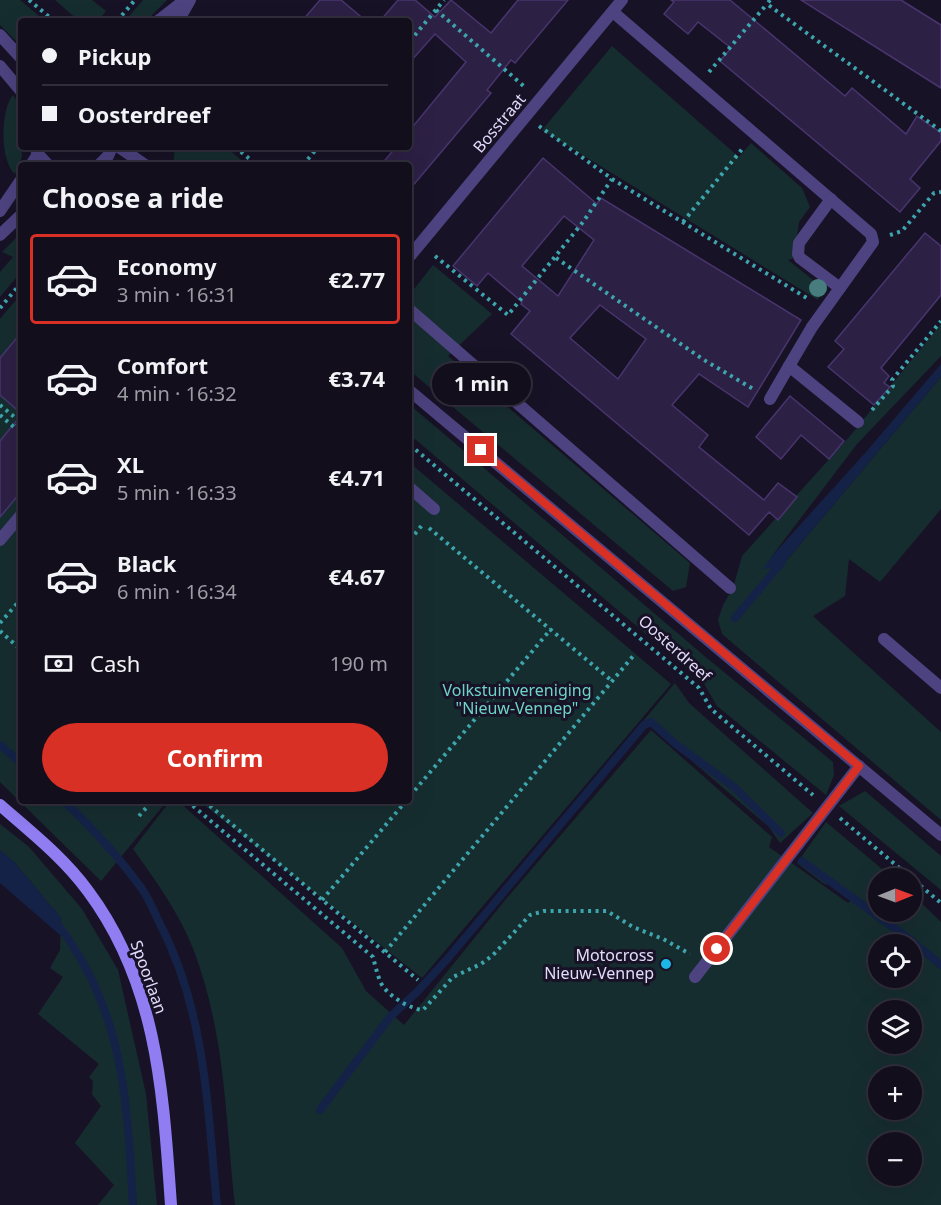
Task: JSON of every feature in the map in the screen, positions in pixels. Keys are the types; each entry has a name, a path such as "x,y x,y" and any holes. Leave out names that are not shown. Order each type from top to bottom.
{"main road":[{"name":"Spoorlaan","path":"0,805 47,845 88,891 115,933 133,970 144,1002 160,1084 171,1205"}],"street":[{"path":"162,18 185,0"},
{"path":"180,18 190,0"},
{"name":"Bosstraat","path":"412,253 622,0"},
{"path":"613,12 871,234 873,242 812,327 770,399"},
{"path":"0,35 18,55"},
{"path":"0,66 18,87"},
{"path":"123,150 141,162"},
{"path":"0,211 18,184"},
{"path":"831,200 799,243 798,254 840,288"},
{"path":"0,235 18,218"},
{"path":"412,312 730,588"},
{"path":"789,366 858,422"},
{"name":"Oosterdreef","path":"412,393 941,835"},
{"path":"412,490 434,509"},
{"path":"0,540 18,519"},
{"path":"884,639 941,688"},
{"path":"695,977 859,766"}],"path":[{"path":"30,0 51,18"},
{"path":"120,18 135,0"},
{"path":"412,39 444,0"},
{"path":"698,86 768,2 941,131"},
{"path":"436,10 541,100"},
{"path":"527,116 612,178 825,309"},
{"path":"682,222 755,135"},
{"path":"239,150 253,162"},
{"path":"306,162 316,150"},
{"path":"419,244 508,315 556,258 612,178"},
{"path":"873,242 902,231 934,193 941,192"},
{"path":"556,258 704,360 770,399"},
{"path":"0,308 18,287"},
{"path":"858,422 877,406 893,386 892,380 941,321"},
{"path":"0,405 18,420"},
{"path":"0,415 15,428 18,424"},
{"name":"Oosterdreef","path":"412,447 699,688 711,709 941,903"},
{"path":"423,523 612,681"},
{"path":"0,623 18,602"},
{"path":"412,794 551,629"},
{"path":"0,632 18,647"},
{"path":"385,952 634,655"},
{"path":"139,816 149,804"},
{"path":"191,804 373,957 380,983 415,1010 423,1010 453,977 481,964 493,955 530,915 544,911 607,911 633,927 663,939 707,963"},
{"path":"208,804 418,980"},
{"path":"322,900 403,804"}],"green space":[{"path":"0,0 20,0 41,18 18,18 18,43 0,25"},
{"path":"55,0 92,0 106,11 100,18 76,18"},
{"path":"143,0 167,0 149,18 128,18"},
{"path":"612,46 739,157 751,143 802,188 810,207 799,222 794,258 788,260 823,288 818,300 542,130"},
{"path":"13,95 18,102 18,150 22,150 22,157 15,174 7,159 3,136 9,102"},
{"path":"175,150 230,150 244,162 173,162"},
{"path":"18,236 18,276 0,297 0,272 13,257 2,252"},
{"path":"433,265 492,314 448,356 690,563 686,587 673,591 412,373 412,291"},
{"path":"18,298 18,800 0,782 0,319"},
{"path":"941,324 941,356 857,444 772,556 781,567 941,377 941,509 880,582 849,559 845,596 813,616 941,732 941,820 722,634 718,620 723,605 733,588 742,556 850,436"},
{"path":"412,407 702,654 833,762 834,775 826,795 717,706 703,682 412,437"},
{"name":"Volkstuinvereniging \"Nieuw-Vennep\"","path":"412,465 671,684 422,978 203,804 412,804"},
{"path":"675,683 689,703 813,813 780,843 769,827 644,720"},
{"name":"Motocross Nieuw-Vennep","path":"651,730 772,837 769,847 848,903 854,897 840,886 824,884 797,863 826,822 881,868 868,868 868,922 922,922 922,904 941,922 941,1205 235,1205 223,1077 205,983 182,924 133,849 168,804 181,804 342,948 366,991 404,1025 506,899"},
{"path":"865,791 941,856 941,890 922,874 922,868 914,868 839,806"},
{"path":"22,804 165,804 101,881"},
{"path":"0,824 29,847 82,909 118,970 146,1094 157,1205 98,1205 114,1185 75,1143 101,1106 92,1094 93,1081 89,1077 99,1064 38,1014 63,977 50,968 60,950 61,918 15,863 0,850"}],"water":[{"path":"941,364 941,377 780,568 763,569 772,556 866,452"},
{"path":"0,850 15,863 61,918 60,935 0,883"}],"building":[{"path":"320,0 341,0 362,18 305,18"},
{"path":"398,0 415,0 435,17 451,0 491,33 518,0 568,0 515,63 511,60 487,90 491,93 412,187 412,162 384,162 394,150 412,150 412,128 466,62 435,34 412,60 412,18 383,18"},
{"path":"671,0 730,0 845,96 852,88 906,134 917,116 941,133 941,141 910,179 920,188 900,212 720,61 731,48 698,22 688,34 664,14 674,2"},
{"path":"801,0 901,0 941,25 941,88"},
{"path":"543,158 597,204 601,198 801,320 748,407 699,374 672,405 708,435 699,447 764,500 778,483 797,497 778,520 769,512 749,535 511,334 530,311 521,304 522,302 488,273 477,286 453,266","holes":["564,216 594,240 558,296 522,266","600,305 646,339 618,379 570,338"]},
{"path":"925,233 941,246 941,295 881,368 889,376 884,383 890,387 874,405 828,367 844,349 835,341"},
{"path":"18,337 18,410 0,395 0,358"},
{"path":"790,396 844,441 829,459 801,435 781,459 756,437"},
{"path":"18,419 18,496 0,517 0,441"}],"waterway":[{"path":"735,618 782,562"},
{"path":"320,1110 390,1017 449,957 644,725 651,722 677,745 734,787 781,833"},
{"path":"0,745 18,760"},
{"path":"67,804 105,843 142,889 175,956 186,990 202,1060 217,1205"},
{"path":"802,861 912,941 941,965"},
{"path":"55,921 83,963 108,1021 122,1081 133,1205"}],"place":[{"name":"Motocross Nieuw-Vennep","path":"666,964"}],"route":[{"path":"481,450 859,766 717,949"}]}
